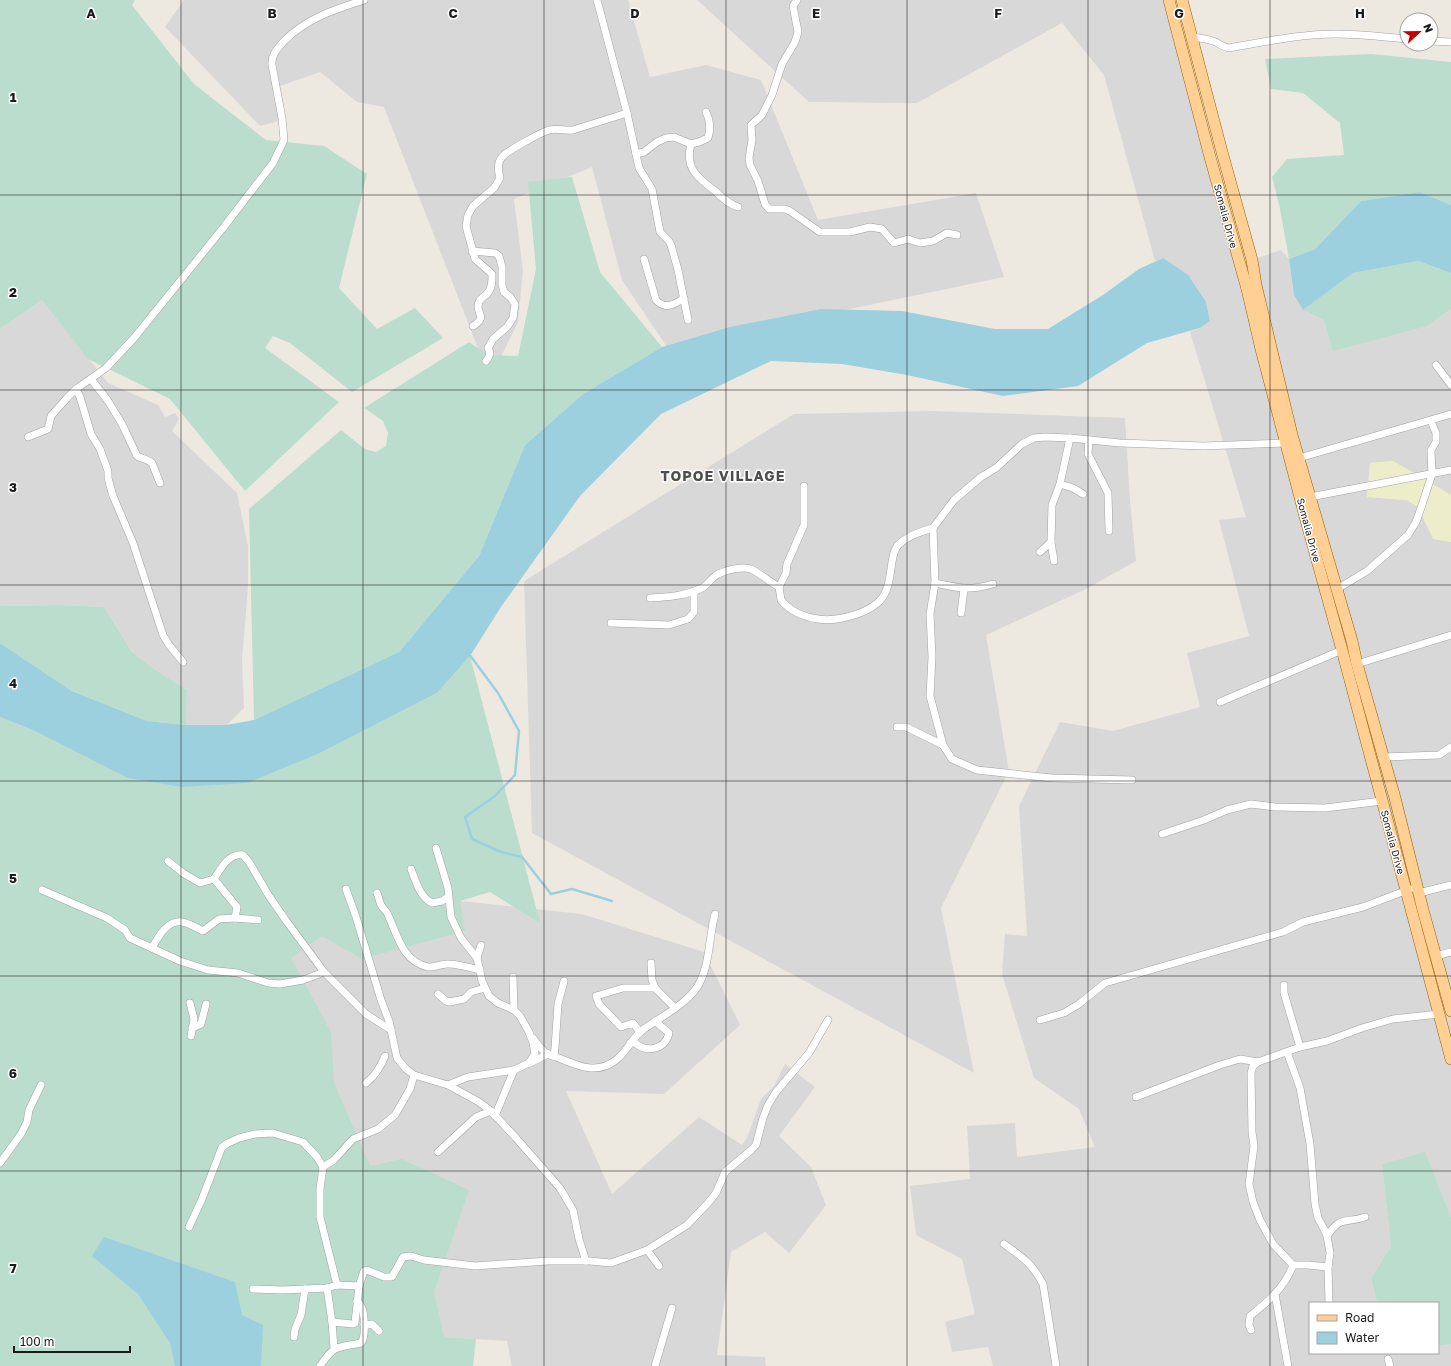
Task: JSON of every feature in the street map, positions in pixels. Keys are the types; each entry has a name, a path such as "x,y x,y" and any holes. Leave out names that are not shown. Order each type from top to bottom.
{"main road":[{"name":"Somalia Drive","path":"1169,0 1210,157 1247,289 1261,349 1326,596 1342,650 1451,1058"},
{"name":"Somalia Drive","path":"1182,0 1252,260 1256,285 1292,435 1352,641 1451,1011"}],"street":[{"path":"28,437 48,429 51,416 76,389 106,368 134,338 196,262 273,163 284,140 282,118 271,58 275,51 293,32 306,23 330,11 361,0"},
{"path":"597,0 627,113 639,168 652,189 658,228 671,245 678,270 688,320"},
{"path":"797,0 792,6 798,32 795,42 782,64 772,95 762,115 751,125 752,140 748,158 750,166 758,181 765,204 769,209 785,209 790,211 820,232 850,232 870,227 882,229 894,243 908,239 920,243 933,241 948,233 957,236"},
{"path":"1192,37 1210,40 1229,48 1294,37 1335,34 1399,38"},
{"path":"1439,41 1451,42"},
{"path":"636,154 644,152 656,142 666,138 674,137 690,144 708,138 710,132 709,118 706,112"},
{"path":"473,326 480,322 482,317 478,304 480,300 489,292 492,274 475,258 466,226 468,215 473,206 494,188 500,178 499,165 503,156 548,130 574,130 627,113"},
{"path":"690,144 690,165 695,173 722,198 738,207"},
{"path":"472,251 495,253 499,256 502,266 502,285 504,292 515,304 513,318 507,327 493,339 488,348 490,352 486,361"},
{"path":"644,259 656,300 660,305 666,306 676,304 684,298"},
{"path":"1436,365 1451,385"},
{"path":"91,379 108,401 122,424 137,456 150,460 152,463 160,483"},
{"path":"76,389 80,397 91,434 100,449 108,471 108,478 113,496 133,543 163,635 183,662"},
{"path":"1299,458 1451,414"},
{"path":"1337,590 1367,571 1408,535 1416,522 1432,474 1432,450 1436,442 1436,433 1431,421"},
{"path":"804,486 804,524 787,564 786,573 779,587 781,600 794,611 805,616 819,619 833,619 855,615 879,603 889,584 894,554 900,543 922,531 933,528 954,500 981,477 996,468 1022,444 1034,438 1070,438 1120,443 1203,446 1286,443"},
{"path":"1054,561 1051,542 1052,505 1060,484 1070,438"},
{"path":"1089,440 1088,454 1108,493 1108,531"},
{"path":"1310,497 1451,470"},
{"path":"1060,484 1073,488 1083,494"},
{"path":"933,528 935,583 930,614 932,657 930,696 943,745 952,759 977,770 1052,778 1132,780"},
{"path":"1040,552 1051,542"},
{"path":"650,598 674,596 704,588 711,579 719,574 736,568 750,568 779,587"},
{"path":"935,583 964,589 979,588 994,584"},
{"path":"961,613 964,589"},
{"path":"611,623 669,625 688,619 694,612 694,591"},
{"path":"1357,664 1451,636"},
{"path":"1220,702 1342,650"},
{"path":"897,727 906,727 943,745"},
{"path":"1384,757 1439,755 1451,747"},
{"path":"1162,834 1204,820 1227,810 1251,804 1275,807 1325,808 1382,801"},
{"path":"436,848 448,888 451,917 458,933 477,958 485,988 489,996 493,1000 514,1010 520,1016 536,1043 551,1055 579,1067 601,1067 618,1059 640,1032 675,1008 694,991 700,982 707,959 715,914"},
{"path":"168,861 183,874 200,882 214,879 232,857 236,854 243,855 249,862 283,917 324,972 366,1014 391,1030"},
{"path":"411,869 423,897 429,902 437,902 448,897"},
{"path":"214,879 237,907 235,918"},
{"path":"1040,1020 1064,1013 1079,1004 1105,983 1283,932 1303,922 1363,907 1406,890 1418,890 1451,885"},
{"path":"346,889 389,1021 397,1058 414,1076 448,1085 479,1102 493,1113 549,1175 569,1202 573,1210 579,1239 586,1262"},
{"path":"42,890 107,918 125,930 130,938 180,960 208,970 238,974 268,983 280,984 303,980 324,972"},
{"path":"377,893 381,905 388,914 397,938 405,952 415,961 430,967 435,967 438,964 449,964 480,970"},
{"path":"152,948 160,933 171,925 182,922 203,931 220,919 235,918 258,920"},
{"path":"477,958 481,945"},
{"path":"1436,956 1451,952"},
{"path":"651,963 652,980 655,988 675,1008"},
{"path":"513,977 514,1010"},
{"path":"448,1085 468,1077 514,1070 551,1055 555,1048 558,1004 564,981"},
{"path":"1284,985 1284,993 1300,1047"},
{"path":"438,994 446,1001 450,1002 464,999 471,992 485,988"},
{"path":"640,1032 633,1023 621,1027 599,1004 596,996 623,988 655,988"},
{"path":"190,1003 193,1013 191,1036"},
{"path":"192,1028 201,1024 206,1004"},
{"path":"1328,1268 1308,1265 1293,1265 1273,1244 1267,1235 1253,1202 1249,1184 1254,1146 1252,1132 1251,1073 1253,1066 1258,1062 1300,1047 1327,1041 1362,1028 1393,1020 1439,1014"},
{"path":"332,1322 355,1323 359,1286 364,1271 367,1270 384,1277 392,1277 403,1257 406,1256 424,1260 475,1266 548,1261 611,1264 647,1250 687,1225 716,1193 725,1172 756,1145 768,1105 776,1092 808,1053 828,1020"},
{"path":"630,1043 635,1043 640,1047 651,1050 658,1048 669,1033 655,1021"},
{"path":"529,1032 534,1043 535,1054 529,1063"},
{"path":"1287,1052 1300,1088 1310,1144 1315,1204 1318,1218 1324,1229 1330,1253 1328,1268 1330,1302"},
{"path":"366,1083 378,1070 385,1056"},
{"path":"1136,1097 1220,1065 1240,1059 1258,1062"},
{"path":"493,1113 514,1070"},
{"path":"323,1167 334,1160 353,1139 378,1129 395,1114 410,1090 414,1076"},
{"path":"0,1163 21,1134 27,1122 29,1110 41,1085"},
{"path":"438,1152 476,1117 493,1113"},
{"path":"189,1227 202,1199 222,1147 228,1142 255,1134 273,1133 303,1142 317,1157 323,1167 320,1188 320,1217 337,1285"},
{"path":"1326,1236 1333,1226 1340,1222 1365,1217"},
{"path":"1004,1244 1026,1259 1037,1272 1044,1284 1056,1366"},
{"path":"647,1250 659,1266"},
{"path":"1251,1330 1249,1325 1250,1316 1275,1294 1287,1278 1293,1265"},
{"path":"253,1289 283,1290 327,1288 337,1285 359,1286"},
{"path":"327,1288 334,1348"},
{"path":"294,1337 295,1329 301,1315 305,1289"},
{"path":"1275,1294 1288,1366"},
{"path":"320,1366 328,1353 334,1348 361,1343 364,1340 362,1307 357,1301"},
{"path":"655,1366 672,1308"},
{"path":"364,1324 372,1324 379,1331"}],"shaded area":[{"path":"184,0 628,0 650,77 706,65 761,80 818,220 976,193 1004,277 667,347 622,280 592,167 514,199 523,270 518,322 490,379 384,107 357,102 320,72 280,86 286,119 260,126 165,27"},
{"path":"697,0 1163,0 1240,264 1281,250 1289,259 1294,295 1303,310 1324,320 1427,326 1451,309 1451,495 1393,461 1370,463 1368,497 1407,500 1418,507 1433,538 1451,542 1451,1217 1425,1153 1382,1164 1391,1246 1371,1278 1377,1302 1309,1302 1309,1354 1439,1354 1439,1346 1451,1344 1451,1366 993,1366 988,1347 952,1352 945,1322 975,1314 962,1259 916,1235 910,1186 970,1179 967,1126 1015,1123 1017,1157 1095,1147 1079,1109 1034,1078 1002,974 1005,934 1027,936 1019,806 1060,722 1113,731 1200,707 1187,653 1249,636 1219,520 1246,517 1190,332 1200,328 1210,321 1206,302 1163,258 1155,261 1104,75 1062,23 917,103 809,102"},
{"path":"42,300 108,383 158,405 165,417 175,413 179,419 172,431 237,493 248,546 248,587 242,660 244,708 227,725 186,725 187,690 154,669 132,652 104,607 62,605 0,606 0,329"},
{"path":"933,411 1125,418 1130,500 1136,561 1086,589 986,635 1009,771 941,908 974,1073 532,833 524,581 794,414"},
{"path":"460,901 582,914 704,952 740,1025 664,1094 566,1091 612,1194 699,1117 742,1145 747,1138 761,1099 774,1086 785,1064 815,1087 779,1136 811,1167 826,1205 789,1253 765,1232 731,1252 717,1355 765,1357 766,1366 512,1366 507,1341 444,1337 119,922"}],"green space":[{"path":"0,0 135,0 132,5 194,84 266,140 324,146 367,174 339,288 377,329 415,308 443,338 352,392 290,343 273,336 265,348 339,402 245,491 170,399 88,359 42,300 0,329"},
{"path":"1371,54 1451,62 1451,205 1420,192 1361,201 1315,249 1289,259 1279,204 1272,177 1287,159 1344,155 1340,123 1303,93 1271,89 1265,59"},
{"path":"572,177 600,272 662,347 583,394 525,445 479,556 399,652 254,720 249,509 341,430 365,449 376,452 386,446 388,433 383,421 364,408 469,342 488,355 518,356 536,269 528,182"},
{"path":"1418,261 1451,273 1451,309 1427,326 1333,351 1324,320 1303,310 1353,273"},
{"path":"1393,461 1451,495 1451,542 1433,539 1418,507 1407,500 1367,497 1370,463"},
{"path":"62,605 104,607 132,652 154,669 187,690 186,725 147,721 72,691 0,643 0,606"},
{"path":"470,656 540,923 490,892 460,901 465,931 362,959 322,936 291,958 331,1032 334,1083 370,1166 402,1159 469,1190 434,1292 444,1337 476,1339 473,1366 0,1366 0,717 35,731 320,753 437,693"},
{"path":"1425,1152 1451,1217 1451,1344 1439,1346 1439,1302 1377,1302 1371,1278 1391,1246 1382,1164"}],"water":[{"path":"1420,192 1451,205 1451,273 1418,261 1353,273 1303,310 1294,295 1289,259 1315,249 1361,201"},
{"path":"1163,258 1188,275 1206,302 1210,321 1200,328 1147,343 1078,386 1003,396 907,375 842,364 771,361 661,414 580,496 501,607 470,656 437,693 320,753 247,783 182,787 128,778 35,731 0,717 0,643 72,691 147,721 186,725 226,725 254,720 399,652 479,556 525,445 583,394 662,347 730,327 821,309 902,311 995,329 1048,329 1103,295 1139,269"},
{"path":"104,1237 235,1282 242,1315 263,1325 261,1366 175,1366 170,1343 138,1294 92,1256"}],"waterway":[{"path":"469,654 498,693 519,731 515,775 495,796 465,817 472,839 501,852 522,857 551,894 572,889 612,901"}],"district":[{"name":"TOPOE VILLAGE","path":"723,475"}]}
